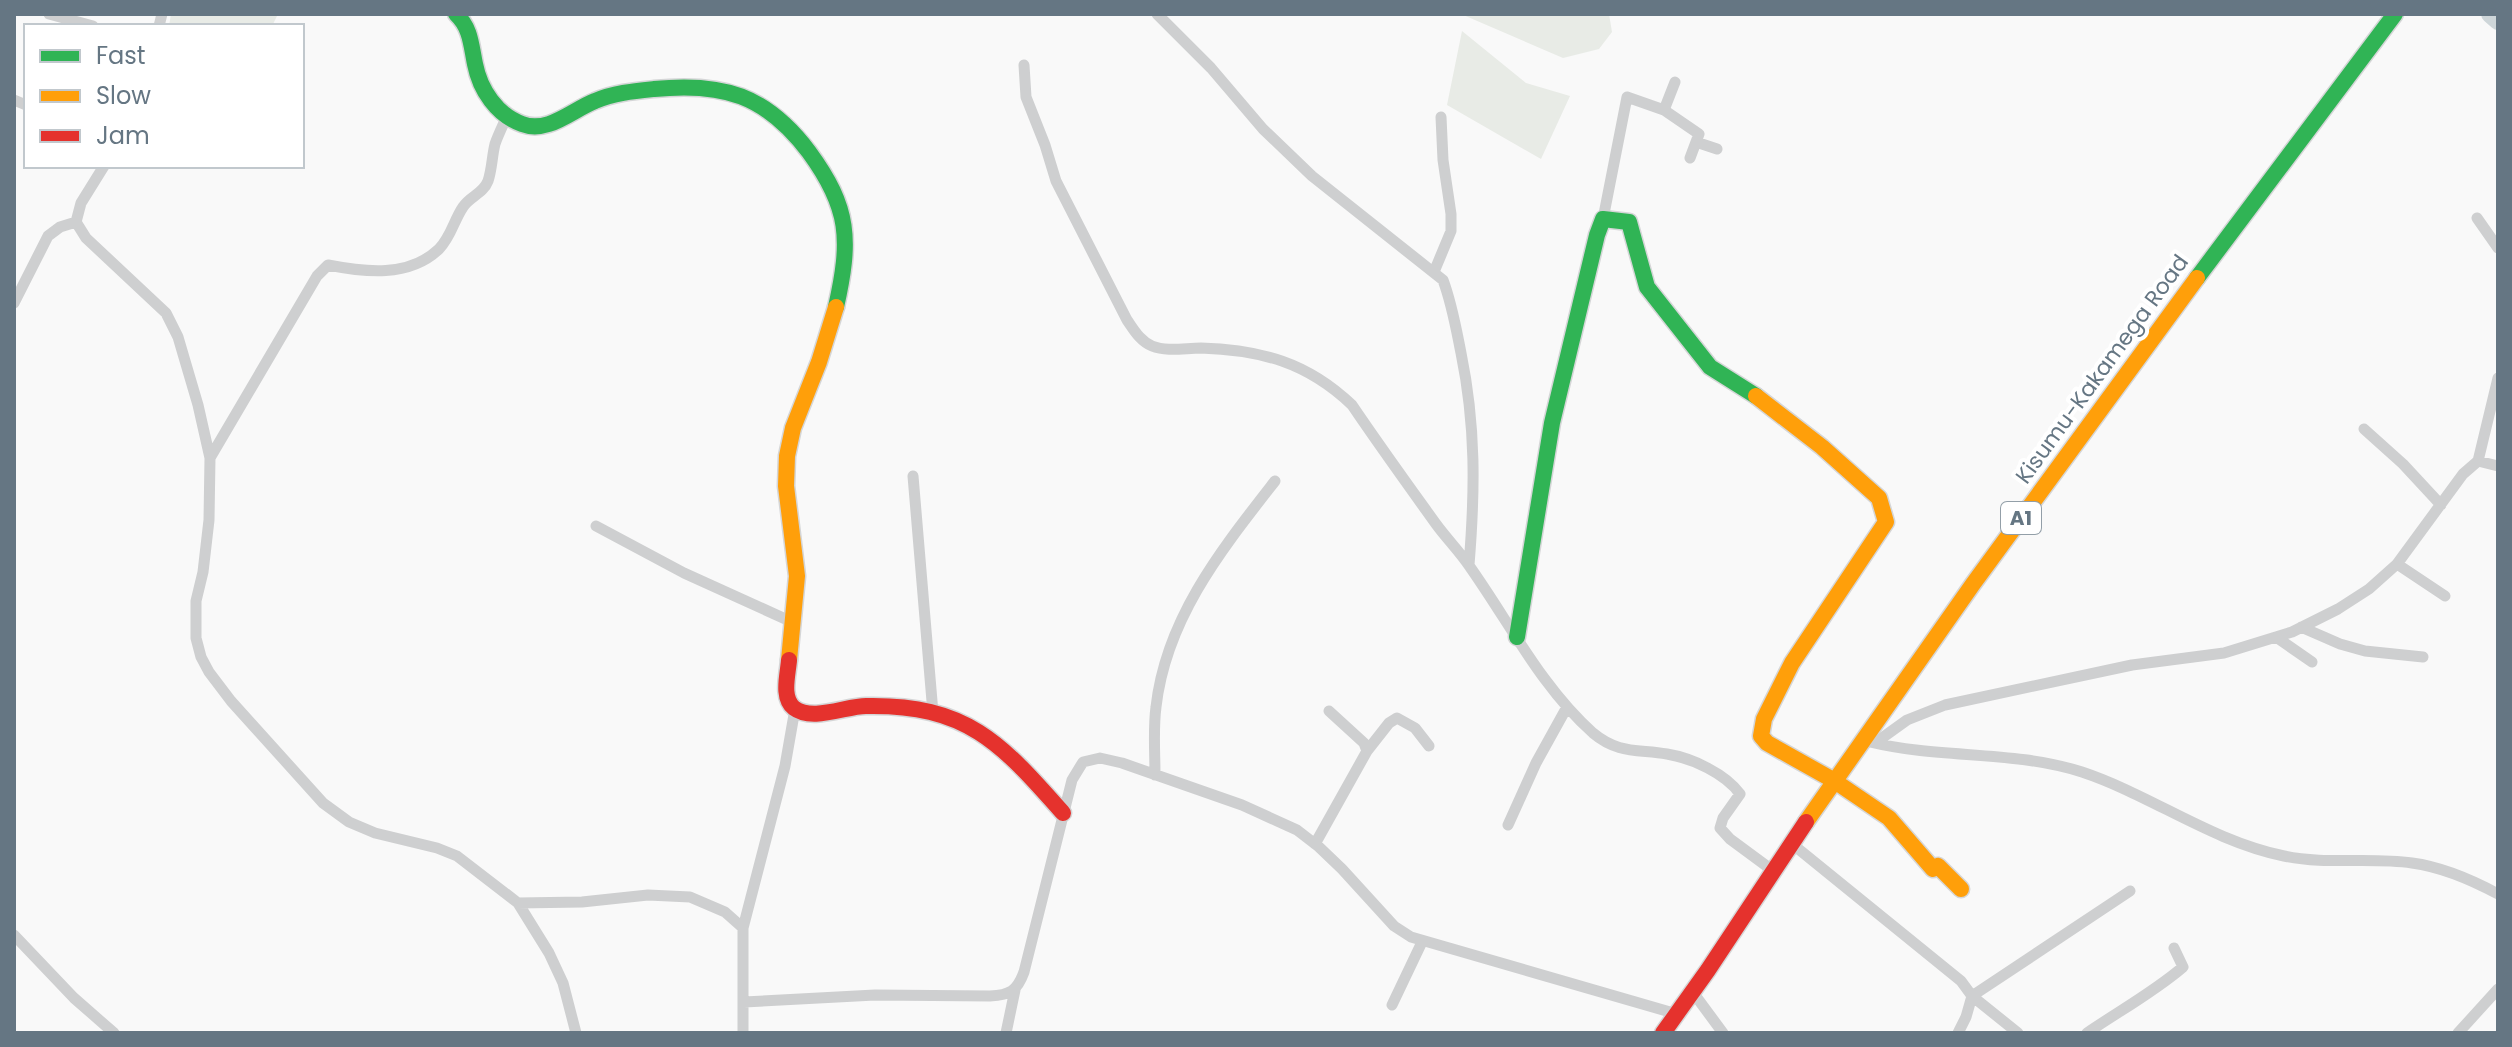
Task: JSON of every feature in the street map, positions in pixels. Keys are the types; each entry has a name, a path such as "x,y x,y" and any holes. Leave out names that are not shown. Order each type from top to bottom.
{"main road":[{"path":"456,14 462,18 471,40 476,71 492,101 500,112 532,127 555,121 599,99 640,91 688,87 729,90 767,112 804,144 831,183 844,219 840,283 833,319 787,451 786,481 797,580 786,690 791,706 809,713 871,705 933,713 986,734 1000,744 1063,813"},
{"name":"Kisumu-Kakamega Road","path":"1663,1033 1833,780 1868,741 2160,325 2395,14"},
{"path":"1517,637 1552,423 1597,235 1603,219 1629,222 1647,287 1710,367 1822,447 1879,498 1886,522 1790,667 1761,720 1763,740 1833,780 1889,818 1933,869 1938,866 1961,889"}],"street":[{"path":"49,14 86,24"},
{"path":"1157,14 1211,68 1263,129 1312,176 1443,280 1451,303 1467,381 1473,439 1474,497 1469,565"},
{"path":"1024,65 1026,97 1056,181 1127,320 1140,339 1162,349 1198,348 1265,355 1296,366 1334,387 1352,405 1438,527 1469,565 1567,707 1594,733 1612,745 1631,752 1671,755 1732,783 1740,794 1723,818 1720,828 1772,870"},
{"path":"1664,110 1675,82"},
{"path":"1603,219 1627,97 1664,110 1699,134 1690,158"},
{"path":"210,458 317,276 328,265 365,272 403,268 424,261 439,249 461,210 483,190 488,181 496,141 507,116"},
{"path":"1434,272 1451,231 1441,117"},
{"path":"1696,142 1717,149"},
{"path":"103,168 81,203 76,222 86,238 166,313 178,337 210,458 209,520 196,617 196,638 209,672 231,701 323,803 340,816 375,833 457,856 518,903 549,953 563,983 576,1033"},
{"path":"2477,218 2498,248"},
{"path":"14,303 48,236 60,227 76,222"},
{"path":"1868,741 1907,720 1945,705 2132,665 2224,653 2276,637 2338,609 2369,589 2397,564 2463,474 2478,461 2498,378"},
{"path":"2364,429 2403,464 2441,505"},
{"path":"2478,461 2498,466"},
{"path":"913,476 933,713"},
{"path":"1155,775 1156,705 1164,662 1183,614 1216,559 1275,481"},
{"path":"596,526 684,573 792,622"},
{"path":"2397,564 2445,596"},
{"path":"2301,627 2365,651 2423,657"},
{"path":"2276,637 2312,662"},
{"path":"1508,825 1536,763 1567,707"},
{"path":"743,1033 743,928 785,766 795,709"},
{"path":"1329,711 1364,743 1367,751"},
{"path":"1315,844 1367,751 1391,721 1397,718 1415,728 1429,746"},
{"path":"1868,741 1908,749 2037,760 2083,773 2259,851 2289,857 2412,863 2474,881 2498,894"},
{"path":"1006,1033 1015,990 1024,972 1046,893 1072,780 1083,762 1100,758 1262,813 1297,830 1352,880 1394,926 1422,942 1677,1014"},
{"path":"1791,843 1961,981 1972,996 2018,1033"},
{"path":"1958,1033 1972,996 2130,891"},
{"path":"518,903 582,902 648,895 690,897 725,912 743,928"},
{"path":"14,935 74,998 114,1033"},
{"path":"1392,1005 1422,942"},
{"path":"2087,1033 2167,981 2183,967 2174,948"},
{"path":"2458,1033 2498,989"},
{"path":"744,1002 875,995 1006,996 1015,990"},
{"path":"1692,991 1723,1033"}],"shaded area":[{"path":"171,14 278,14 273,24 169,24"},
{"path":"1461,14 1609,14 1612,32 1599,49 1563,58"},
{"path":"1462,31 1526,83 1570,96 1541,159 1447,105"}],"waterway":[{"path":"2490,14 2498,21"}],"traffic: fast":[{"path":"456,14 468,31 477,74 485,92 497,108 522,124 541,126 560,120 595,101 616,94 679,87 741,96 776,117 809,152 833,190 840,208 845,243 836,307"},
{"path":"2197,278 2395,14"},
{"path":"1517,637 1552,423 1603,219 1629,222 1647,287 1710,367 1756,396"}],"traffic: slow":[{"path":"1806,822 1973,584 2197,278"},
{"path":"789,660 797,576 786,486 787,456 793,428 836,307"},
{"path":"1756,396 1822,447 1879,498 1886,522 1792,663 1764,719 1761,736 1767,743 1833,780 1889,818 1933,869 1938,866 1961,889"}],"traffic: jam":[{"path":"789,660 786,692 790,703 801,712 819,714 866,706 901,707 931,712 956,721 979,732 1000,748 1063,813"},
{"path":"1663,1033 1806,822"}]}
